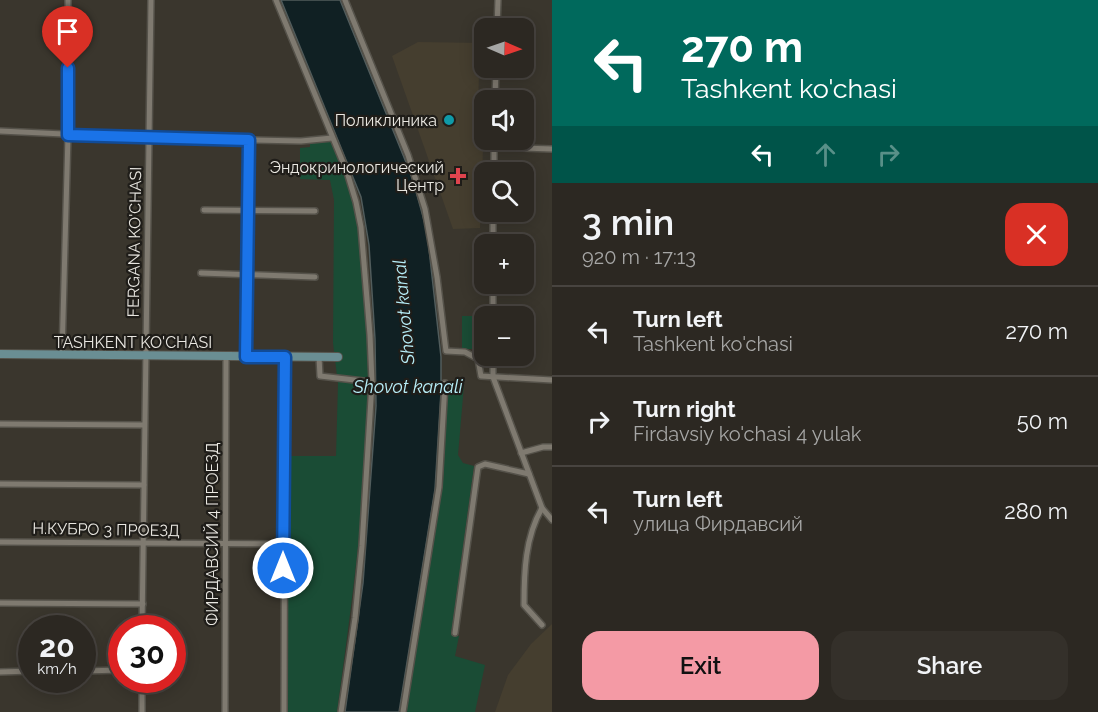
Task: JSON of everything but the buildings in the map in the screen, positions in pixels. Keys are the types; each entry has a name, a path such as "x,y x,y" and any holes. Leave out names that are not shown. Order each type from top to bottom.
{"street":[{"path":"62,356 68,135 68,0"},
{"name":"FERGANA KO'CHASI","path":"143,615 151,0"},
{"path":"276,0 347,172 361,227 372,382 362,546 355,618 341,712"},
{"path":"345,0 408,155 426,209 446,351 465,352 478,359 481,376 552,380"},
{"path":"497,18 498,0"},
{"path":"0,131 149,138 301,141 332,138"},
{"path":"246,357 249,140"},
{"path":"534,148 552,149"},
{"path":"204,210 315,211"},
{"path":"201,273 315,277"},
{"name":"TASHKENT KO'CHASI","path":"0,354 338,357"},
{"name":"ФИРДАВСИЙ 4 ПРОЕЗД","path":"225,712 226,356"},
{"path":"284,712 285,357"},
{"path":"319,357 320,376 372,382"},
{"path":"493,366 493,377 542,508 552,520"},
{"path":"403,712 440,487 445,383"},
{"path":"0,424 144,425"},
{"path":"521,453 552,447"},
{"path":"455,633 478,466 485,464 529,474"},
{"path":"0,483 144,485"},
{"path":"542,508 534,522 526,562 524,605 542,625"},
{"name":"Н.КУБРО 3 ПРОЕЗД","path":"0,542 283,544"},
{"path":"0,603 143,604"},
{"path":"0,672 18,671"},
{"path":"142,693 142,712"}],"shaded area":[{"name":"Эндокринологический Центр","path":"418,42 474,43 474,78 479,78 479,90 474,90 474,150 483,150 483,162 474,162 474,222 480,222 480,228 453,229 392,56"},
{"path":"552,624 552,712 495,712 508,675 531,644"}],"green space":[{"path":"330,141 352,196 360,245 367,339 366,446 357,553 337,712 287,712 288,456 336,456 338,384 333,343 334,200 330,180 300,179 300,148 310,147 310,143"},
{"path":"462,316 474,316 474,349 462,349"},
{"path":"448,384 464,385 458,455 463,463 474,466 451,635 459,636 455,656 485,665 475,712 406,712 443,482"}],"water":[{"name":"Shovot kanali","path":"281,0 340,0 412,177 427,231 441,357 441,392 435,489 399,712 345,712 363,583 376,406 375,339 369,245 361,197"}],"place":[{"name":"Поликлиника","path":"449,120"},
{"name":"Эндокринологический Центр","path":"458,176"}],"route":[{"path":"68,68 68,135 249,140 246,357 285,357 283,568"}],"water label":[{"name":"Shovot kanal","path":"404,312"}]}
